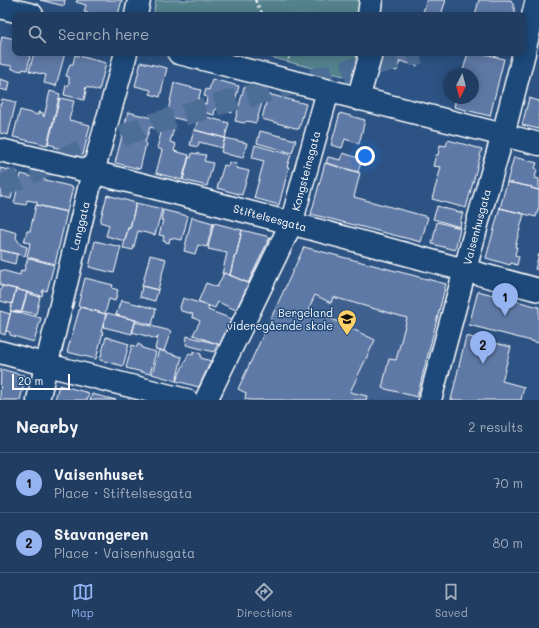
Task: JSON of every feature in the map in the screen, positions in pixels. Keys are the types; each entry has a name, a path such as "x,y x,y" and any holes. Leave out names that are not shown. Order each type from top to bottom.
{"street":[{"path":"137,12 139,0"},
{"path":"369,12 371,0"},
{"name":"Vaisenhusgata","path":"527,40 537,0"},
{"path":"0,7 20,12"},
{"name":"Langgata","path":"38,400 93,172 125,56"},
{"path":"191,56 539,144"},
{"path":"358,99 370,56"},
{"name":"Vaisenhusgata","path":"430,400 480,210 503,135 523,56"},
{"name":"Kongsteinsgata","path":"206,400 291,224 328,91"},
{"name":"Stiftelsesgata","path":"0,150 93,172 539,290"},
{"path":"0,352 186,400"}],"path":[{"path":"255,0 261,12"}],"shaded area":[{"name":"Bergeland videregående skole","path":"304,247 446,284 416,400 245,399 246,393 238,389"}],"green space":[{"path":"156,0 362,0 363,12 154,12"},
{"path":"266,56 361,56 359,80"}],"building":[{"path":"40,0 65,0 64,6"},
{"path":"77,0 122,0 119,12 84,12 86,5 76,2"},
{"path":"427,0 446,0 442,12 423,12"},
{"path":"479,0 511,0 515,11 515,12 476,12"},
{"path":"2,36 12,38 12,56 30,57 27,70 23,69 22,71 12,69 12,66 0,64 0,46"},
{"path":"33,56 64,56 56,86 44,83 46,75 29,71"},
{"path":"75,56 106,63 99,91 86,87 84,100 64,95 66,85 68,86 69,83 69,77 66,76 70,64 73,64"},
{"path":"382,56 420,56 417,66 400,61 397,71 379,66"},
{"path":"467,56 492,56 504,59 490,116 454,107 455,104 479,104 479,68 464,68"},
{"path":"141,62 167,68 160,97 150,94 151,90 135,86"},
{"path":"0,79 10,82 8,91 0,89"},
{"path":"212,79 239,86 232,113 215,109 214,115 199,111 202,103 206,104 207,97 204,96 206,89 209,90"},
{"path":"174,83 201,90 194,115 188,114 187,121 167,116"},
{"path":"244,87 265,93 256,123 235,121"},
{"path":"50,91 60,94 47,145 13,137 20,110 38,115 38,112 43,113 44,117"},
{"path":"268,94 306,104 299,129 262,119"},
{"path":"60,98 74,101 69,120 90,125 83,155 48,144"},
{"path":"529,98 539,101 539,129 522,125"},
{"path":"2,99 16,102 8,135 0,133 0,104"},
{"path":"128,112 164,121 161,130 150,127 140,169 115,163"},
{"path":"340,113 365,120 359,144 345,139 342,148 331,145"},
{"path":"199,115 229,123 225,138 195,130"},
{"path":"164,122 175,125 170,142 176,144 174,151 189,155 182,180 156,173 162,150 157,148"},
{"path":"194,130 225,138 222,148 199,142 198,147 190,145"},
{"path":"260,131 296,140 292,153 257,143"},
{"path":"225,138 247,143 243,158 221,152"},
{"path":"448,140 482,149 466,208 432,199 441,167 433,166 436,155 438,155 440,145 446,146"},
{"path":"255,145 291,155 279,205 254,198 264,161 252,158"},
{"path":"192,153 206,155 204,161 213,163 207,186 183,180 189,157 191,158"},
{"path":"343,153 362,159 358,172 326,163 328,157 341,160"},
{"path":"514,157 537,163 535,168 537,169 535,178 539,179 539,190 531,188 532,187 507,182"},
{"path":"229,162 237,164 236,168 249,171 242,195 217,188 224,165 228,166"},
{"path":"325,163 360,173 354,197 428,217 421,242 311,214"},
{"path":"0,168 18,172 11,199 0,196"},
{"path":"21,174 73,187 67,212 37,205 37,202 27,200 26,205 14,203"},
{"path":"507,182 532,187 531,188 539,190 539,207 536,217 500,208"},
{"path":"107,195 136,203 125,241 106,236 109,225 100,222"},
{"path":"136,203 162,209 155,235 138,231 133,250 123,248"},
{"path":"36,205 67,212 55,264 27,257 30,243 24,242 27,231 30,231"},
{"path":"437,206 463,213 460,227 433,219"},
{"path":"500,207 524,214 515,247 517,247 515,255 519,257 517,265 511,263 510,265 486,258"},
{"path":"163,210 188,216 182,240 170,238 169,243 163,241 164,236 159,235 163,220 161,220"},
{"path":"192,217 213,223 207,247 198,245 195,254 184,251"},
{"path":"437,222 460,228 455,250 432,244"},
{"path":"214,223 242,230 230,275 224,273 222,274 227,253 208,249"},
{"path":"0,228 17,233 16,238 21,245 27,247 25,256 0,250"},
{"path":"242,230 270,237 248,283 230,275"},
{"path":"95,241 121,247 114,273 89,267"},
{"name":"Bergeland videregående skole","path":"304,247 446,284 417,397 382,388 389,359 396,360 407,318 333,297 331,303 315,295 309,308 375,340 350,392 367,396 366,400 245,399 246,393 238,389"},
{"path":"0,250 17,254 15,264 0,260"},
{"path":"539,254 539,270 535,269"},
{"path":"150,255 166,259 158,290 142,286"},
{"path":"28,258 54,265 47,291 43,290 42,296 0,285 1,270 20,275 21,270 24,271"},
{"path":"224,273 249,283 236,310 218,302 215,308 198,302 206,283 217,287"},
{"path":"85,278 113,285 112,288 118,290 115,301 109,299 105,314 78,306"},
{"path":"2,286 16,289 12,304 0,301"},
{"path":"142,286 158,290 155,301 140,297"},
{"path":"16,289 27,292 21,313 10,311"},
{"path":"478,291 539,307 539,343 469,325"},
{"path":"27,293 40,297 36,314 22,311"},
{"path":"183,298 209,306 208,310 232,319 220,345 193,335 200,321 192,317 193,314 181,311 180,307"},
{"path":"121,300 156,309 152,325 116,315"},
{"path":"80,307 106,314 96,359 67,352"},
{"path":"0,311 10,314 5,335 0,333"},
{"path":"11,311 41,318 34,342 10,335 10,332 6,331"},
{"path":"107,313 136,320 132,334 103,327"},
{"path":"135,322 171,331 164,351 155,349 158,336 157,339 132,332"},
{"path":"187,336 218,344 214,352 186,345"},
{"path":"466,336 511,347 502,381 524,387 521,400 451,400"},
{"path":"106,337 129,344 123,366 100,360"},
{"path":"138,344 142,346 142,348 156,352 150,374 126,368 132,345 137,347"},
{"path":"159,350 182,357 176,381 152,374"},
{"path":"193,351 201,354 201,358 211,361 199,387 176,381 189,353 193,355"},
{"path":"1,369 26,376 20,400 0,400"},
{"path":"59,385 89,393 87,400 55,400"},
{"path":"92,394 116,400 90,400"}],"tunnel":[{"path":"0,187 71,155 153,124 237,99 408,56"}],"place":[{"name":"Vaisenhuset","path":"505,316"},
{"name":"Bergeland videregående skole","path":"347,336"},
{"name":"Stavangeren","path":"483,364"}]}
